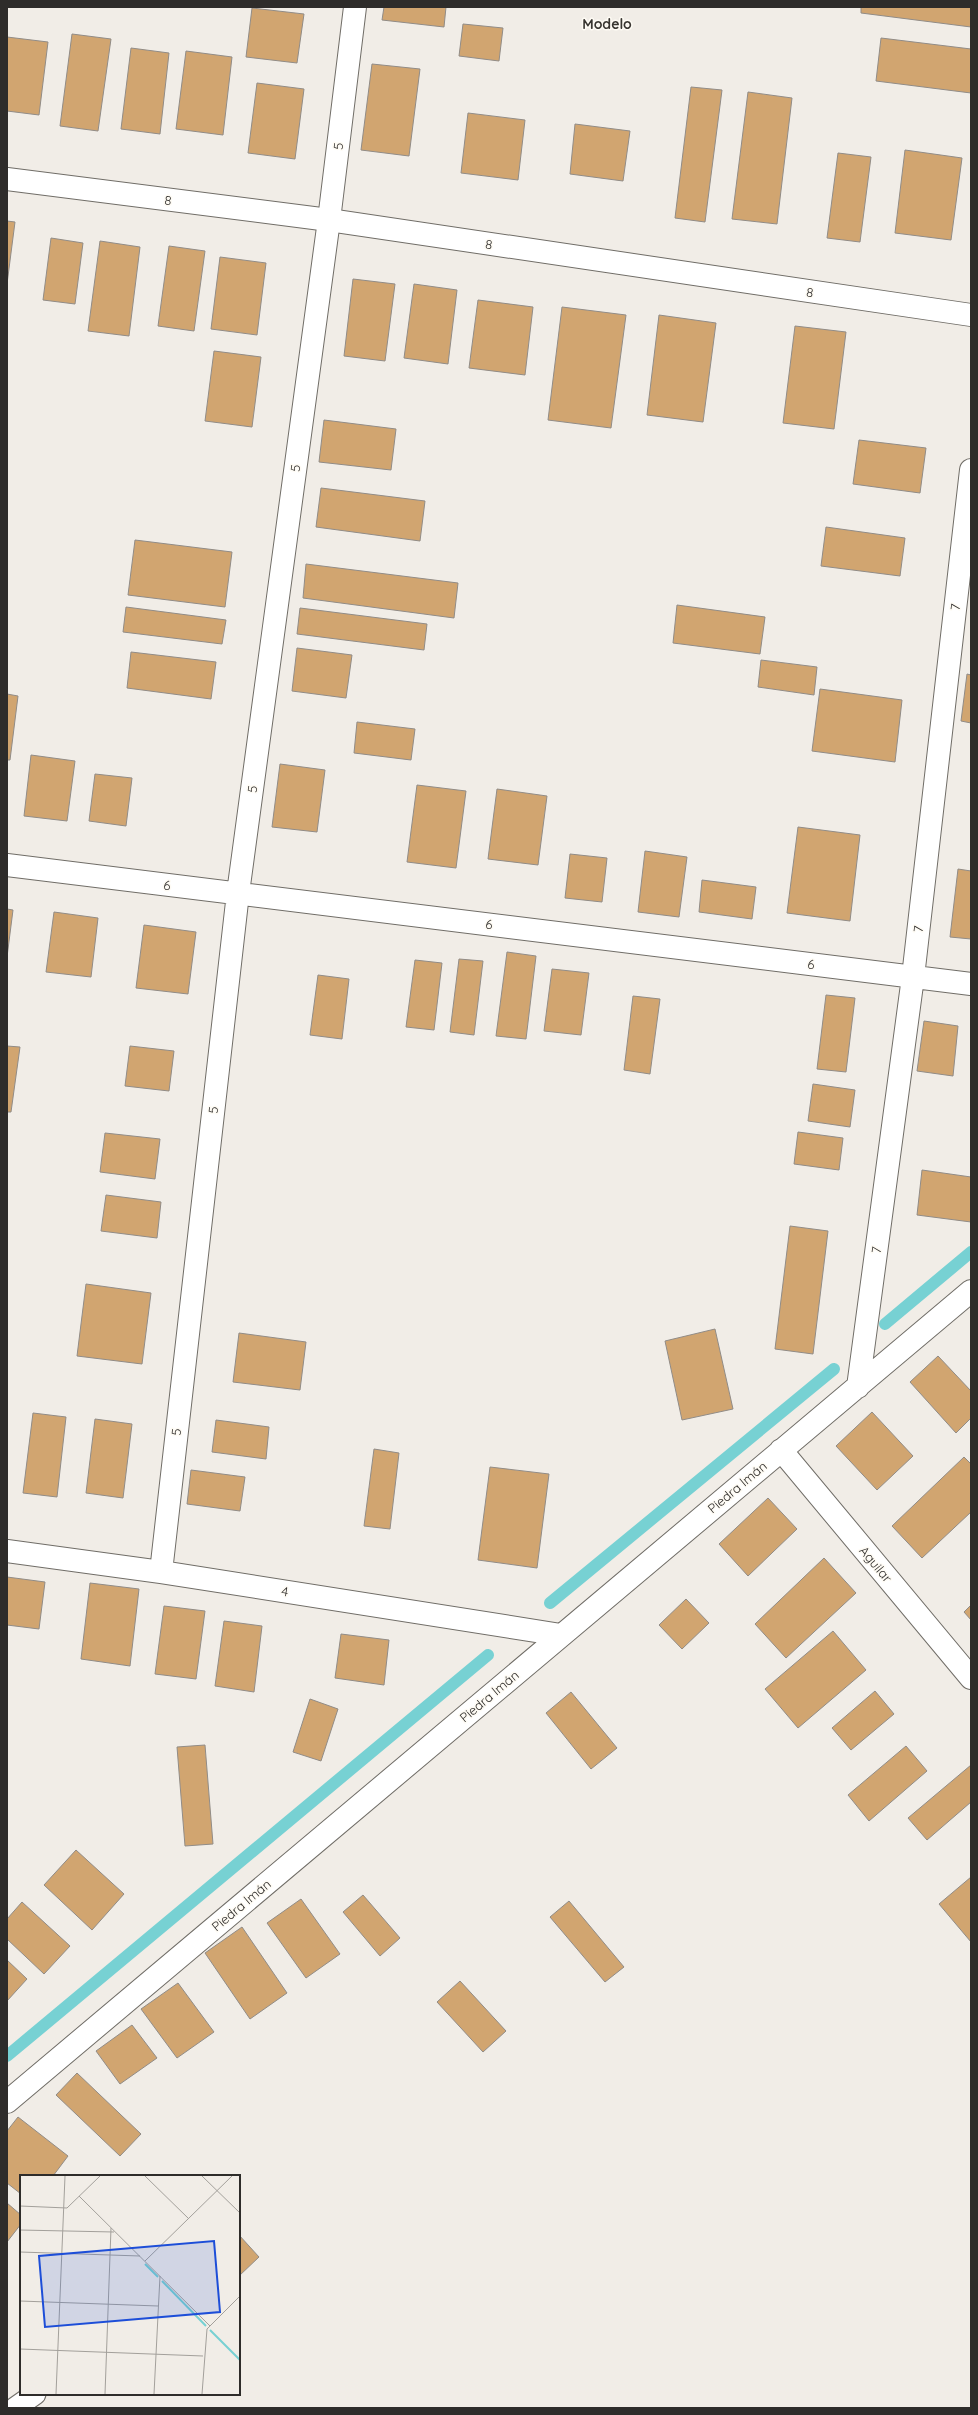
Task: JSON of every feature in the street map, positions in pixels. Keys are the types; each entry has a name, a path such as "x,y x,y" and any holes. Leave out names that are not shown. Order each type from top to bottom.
{"street":[{"name":"5","path":"161,1572 238,893 329,220 355,7"},
{"name":"8","path":"7,179 329,220 971,315"},
{"name":"7","path":"858,1387 913,977 971,470"},
{"name":"6","path":"7,865 971,984"},
{"name":"Piedra lmán","path":"7,2102 971,1291"},
{"name":"Aguilar","path":"782,1450 971,1678"},
{"name":"4","path":"7,1552 161,1572 561,1635"}],"lane":[{"path":"15,2408 34,2395"}],"building":[{"path":"384,7 446,7 444,27 382,20"},
{"path":"861,7 971,7 971,27 861,13"},
{"path":"252,8 304,14 297,63 246,57"},
{"path":"463,24 503,28 499,61 459,56"},
{"path":"72,34 111,39 98,131 60,126"},
{"path":"7,37 48,42 39,115 7,111"},
{"path":"881,38 971,49 971,93 876,81"},
{"path":"131,48 169,53 160,134 121,129"},
{"path":"186,51 232,57 223,135 176,129"},
{"path":"372,64 420,69 409,156 361,150"},
{"path":"257,83 304,89 295,159 248,153"},
{"path":"691,87 722,90 705,222 675,218"},
{"path":"748,92 792,98 777,224 732,219"},
{"path":"468,113 525,120 518,180 461,173"},
{"path":"575,124 630,131 623,181 570,174"},
{"path":"905,150 962,158 951,240 895,233"},
{"path":"838,153 871,157 860,242 827,238"},
{"path":"7,221 15,222 7,284"},
{"path":"51,238 83,243 75,304 43,300"},
{"path":"100,241 140,247 129,336 88,331"},
{"path":"169,246 205,251 194,331 158,326"},
{"path":"220,257 266,263 257,335 211,329"},
{"path":"353,279 395,284 385,361 344,356"},
{"path":"414,284 457,290 448,364 404,358"},
{"path":"478,300 533,307 525,375 469,368"},
{"path":"562,307 626,315 611,428 548,420"},
{"path":"659,315 716,323 703,422 647,415"},
{"path":"795,326 846,332 834,429 783,423"},
{"path":"214,351 261,357 252,427 205,421"},
{"path":"324,420 396,429 391,470 319,462"},
{"path":"859,440 926,448 920,493 853,484"},
{"path":"321,488 425,501 420,541 316,527"},
{"path":"826,527 905,538 900,576 821,566"},
{"path":"135,540 232,552 225,607 128,595"},
{"path":"306,564 458,583 454,618 303,598"},
{"path":"677,605 765,617 760,654 673,643"},
{"path":"126,607 226,620 222,644 123,632"},
{"path":"300,608 427,624 424,650 297,634"},
{"path":"297,648 352,655 346,698 292,691"},
{"path":"131,652 216,662 211,699 127,688"},
{"path":"761,660 817,667 814,695 758,687"},
{"path":"967,674 971,675 971,723 961,721"},
{"path":"820,689 902,700 895,762 812,751"},
{"path":"7,694 18,696 10,760 7,760"},
{"path":"357,722 415,729 411,760 354,753"},
{"path":"31,755 75,761 67,821 24,816"},
{"path":"280,764 325,770 317,832 272,827"},
{"path":"95,774 132,778 126,826 89,821"},
{"path":"417,785 466,791 456,868 407,862"},
{"path":"497,789 547,796 538,865 488,859"},
{"path":"798,827 860,835 850,921 787,913"},
{"path":"645,851 687,857 679,917 638,912"},
{"path":"570,854 607,858 602,902 565,898"},
{"path":"958,869 971,871 971,939 950,937"},
{"path":"702,880 756,887 752,919 699,912"},
{"path":"7,909 13,910 7,957"},
{"path":"54,912 98,918 91,977 46,972"},
{"path":"144,925 196,932 188,994 136,988"},
{"path":"507,952 536,956 526,1039 496,1036"},
{"path":"459,959 483,961 474,1035 450,1032"},
{"path":"415,960 442,963 434,1030 406,1027"},
{"path":"552,969 589,973 581,1035 544,1031"},
{"path":"318,975 349,979 342,1039 310,1035"},
{"path":"826,995 855,998 846,1072 817,1069"},
{"path":"633,996 660,999 650,1074 624,1070"},
{"path":"924,1021 958,1026 953,1076 917,1071"},
{"path":"7,1046 20,1047 11,1112 7,1112"},
{"path":"130,1046 174,1051 169,1091 125,1086"},
{"path":"813,1084 855,1090 850,1127 808,1121"},
{"path":"798,1132 843,1138 839,1170 794,1164"},
{"path":"105,1133 160,1139 155,1179 100,1172"},
{"path":"922,1170 971,1177 971,1222 917,1215"},
{"path":"106,1195 161,1202 157,1238 101,1231"},
{"path":"790,1226 828,1231 813,1354 775,1349"},
{"path":"86,1284 151,1293 142,1364 77,1356"},
{"path":"715,1329 733,1409 682,1420 665,1341"},
{"path":"239,1333 306,1342 300,1390 233,1382"},
{"path":"938,1356 971,1391 971,1418 956,1433 910,1382"},
{"path":"872,1412 913,1456 877,1490 836,1446"},
{"path":"33,1413 66,1417 57,1497 23,1493"},
{"path":"95,1419 132,1424 123,1498 86,1493"},
{"path":"216,1420 269,1427 266,1459 212,1452"},
{"path":"374,1449 399,1453 390,1529 364,1526"},
{"path":"964,1457 971,1464 971,1512 922,1558 892,1526"},
{"path":"490,1467 549,1474 537,1568 478,1560"},
{"path":"191,1470 245,1477 240,1511 187,1504"},
{"path":"768,1498 797,1529 748,1576 719,1544"},
{"path":"824,1558 856,1593 786,1658 755,1624"},
{"path":"7,1577 45,1582 39,1629 7,1625"},
{"path":"90,1583 139,1589 130,1666 81,1659"},
{"path":"686,1599 709,1623 682,1649 659,1625"},
{"path":"971,1605 971,1620 964,1612"},
{"path":"164,1606 205,1611 196,1679 155,1674"},
{"path":"224,1621 262,1626 254,1692 215,1686"},
{"path":"833,1631 866,1670 798,1728 765,1689"},
{"path":"341,1634 389,1640 384,1685 335,1678"},
{"path":"875,1691 894,1714 851,1750 832,1728"},
{"path":"571,1692 617,1748 591,1769 546,1713"},
{"path":"310,1699 338,1709 321,1761 293,1752"},
{"path":"205,1745 213,1844 185,1846 177,1747"},
{"path":"906,1746 927,1771 869,1821 848,1795"},
{"path":"971,1765 971,1802 927,1840 908,1818"},
{"path":"76,1850 124,1894 92,1930 44,1885"},
{"path":"971,1877 971,1942 939,1904"},
{"path":"363,1895 400,1938 380,1956 343,1912"},
{"path":"301,1899 340,1954 306,1978 267,1923"},
{"path":"569,1901 624,1967 605,1982 550,1917"},
{"path":"22,1902 70,1946 44,1974 7,1939 7,1919"},
{"path":"242,1927 287,1993 250,2019 205,1953"},
{"path":"7,1960 27,1979 7,2001"},
{"path":"460,1981 506,2031 483,2052 437,2002"},
{"path":"178,1983 214,2032 177,2058 141,2009"},
{"path":"132,2025 157,2058 120,2084 96,2051"},
{"path":"77,2073 141,2134 120,2156 56,2095"},
{"path":"18,2117 68,2156 54,2175 20,2175 20,2193 7,2183 7,2131"},
{"path":"7,2203 20,2214 20,2225 7,2242"},
{"path":"240,2236 259,2257 240,2275"}],"waterway":[{"path":"885,1324 971,1252"},
{"path":"550,1603 834,1369"},
{"path":"7,2056 488,1655"}],"district":[{"name":"Modelo","path":"607,24"}]}
